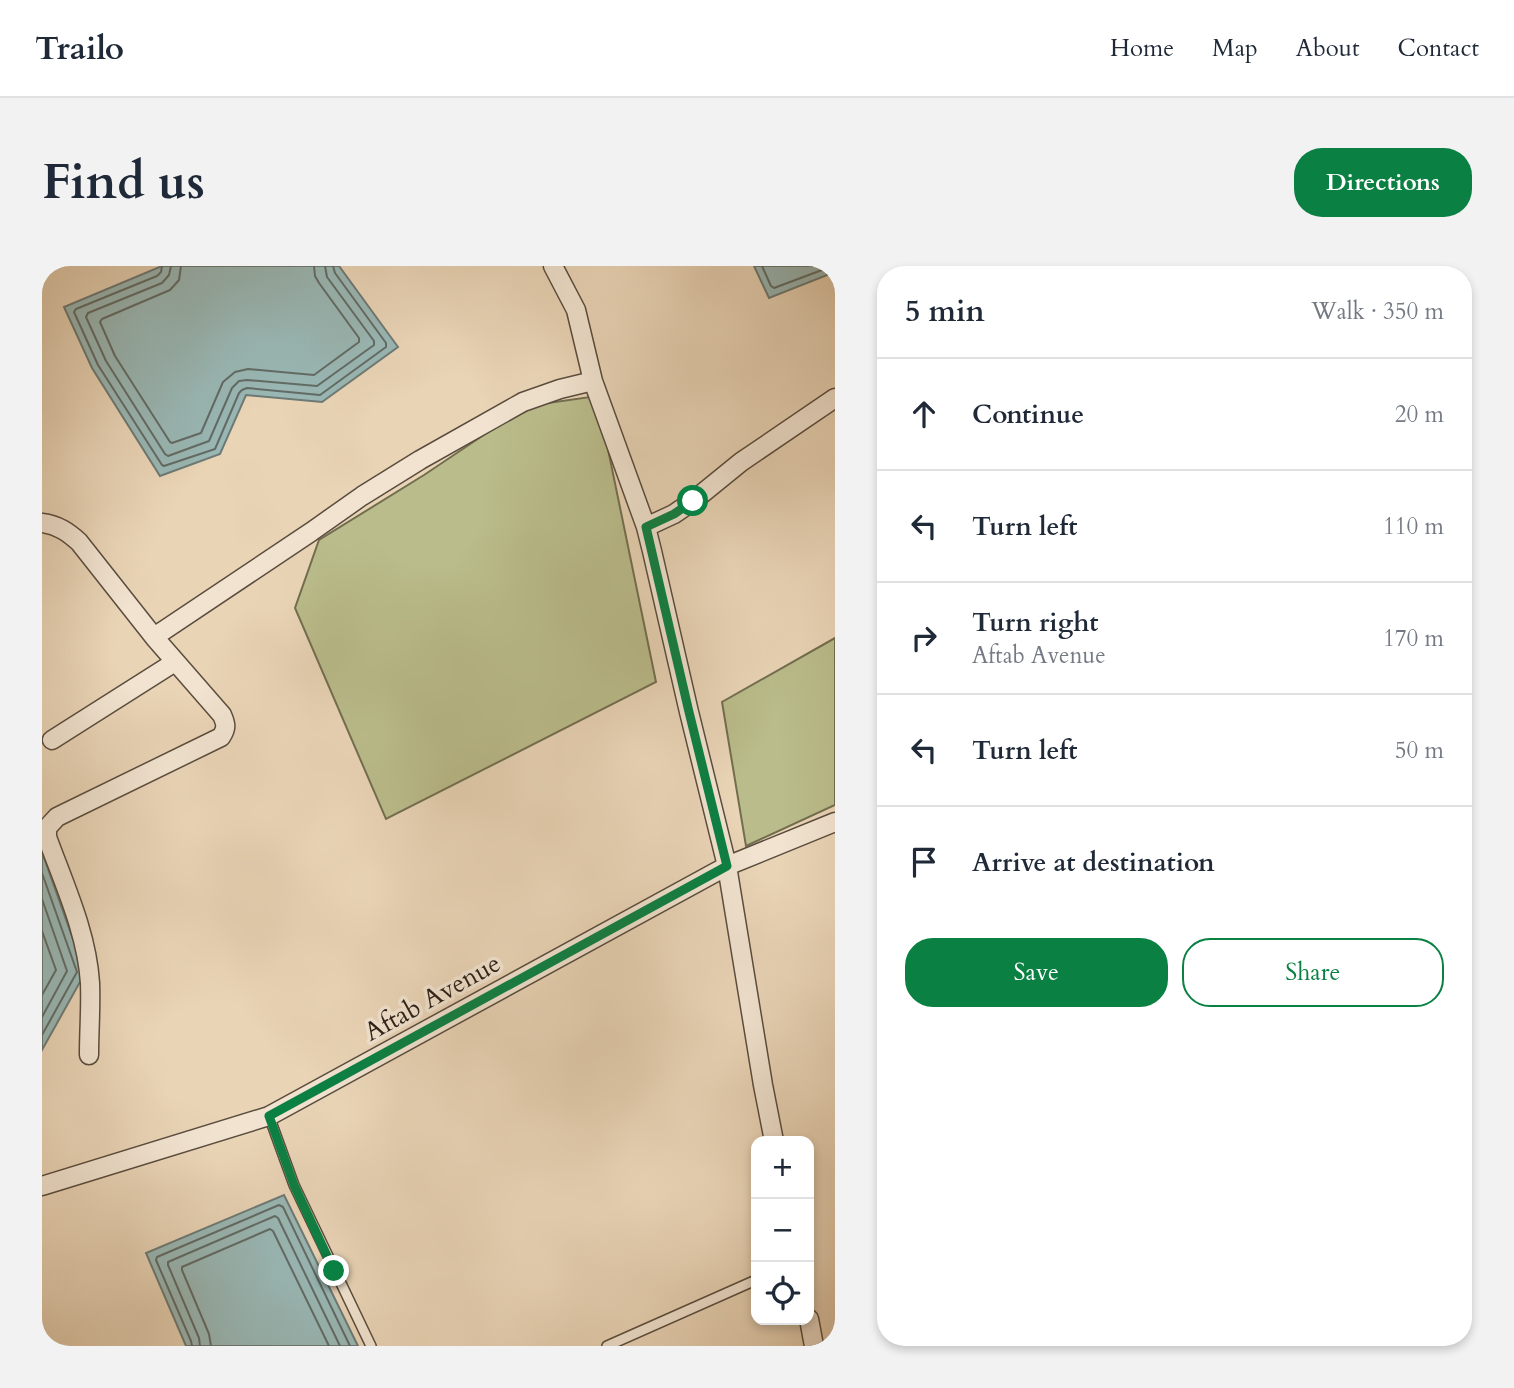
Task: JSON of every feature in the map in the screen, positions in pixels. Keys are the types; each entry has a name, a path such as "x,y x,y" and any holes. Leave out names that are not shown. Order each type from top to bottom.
{"street":[{"path":"554,266 576,310 593,381 646,527 727,866 773,1136"},
{"path":"154,637 362,496 420,460 523,402 593,381"},
{"path":"646,527 674,514 741,462 835,398"},
{"path":"42,523 66,530 79,542 154,637 222,715 226,725 221,737 57,817 47,828 47,837 84,946 90,983 89,1055"},
{"path":"52,740 175,662"},
{"name":"Aftab Avenue","path":"42,1186 269,1116 727,866 835,822"},
{"path":"810,1325 814,1346"}],"lane":[{"path":"269,1116 294,1185 371,1346"},
{"path":"607,1346 751,1282"}],"green space":[{"path":"597,396 656,682 386,819 295,608 319,540 424,475 527,406"},
{"path":"835,638 835,805 746,846 722,702"}],"water":[{"path":"162,266 339,266 398,347 322,402 246,395 220,454 160,476 92,368 64,307"},
{"path":"754,266 835,266 835,272 769,298"},
{"path":"42,852 85,973 42,1050"},
{"path":"284,1195 358,1346 186,1346 146,1253"}],"route":[{"path":"334,1271 294,1185 269,1116 727,866 646,527 674,514 693,501"}]}
